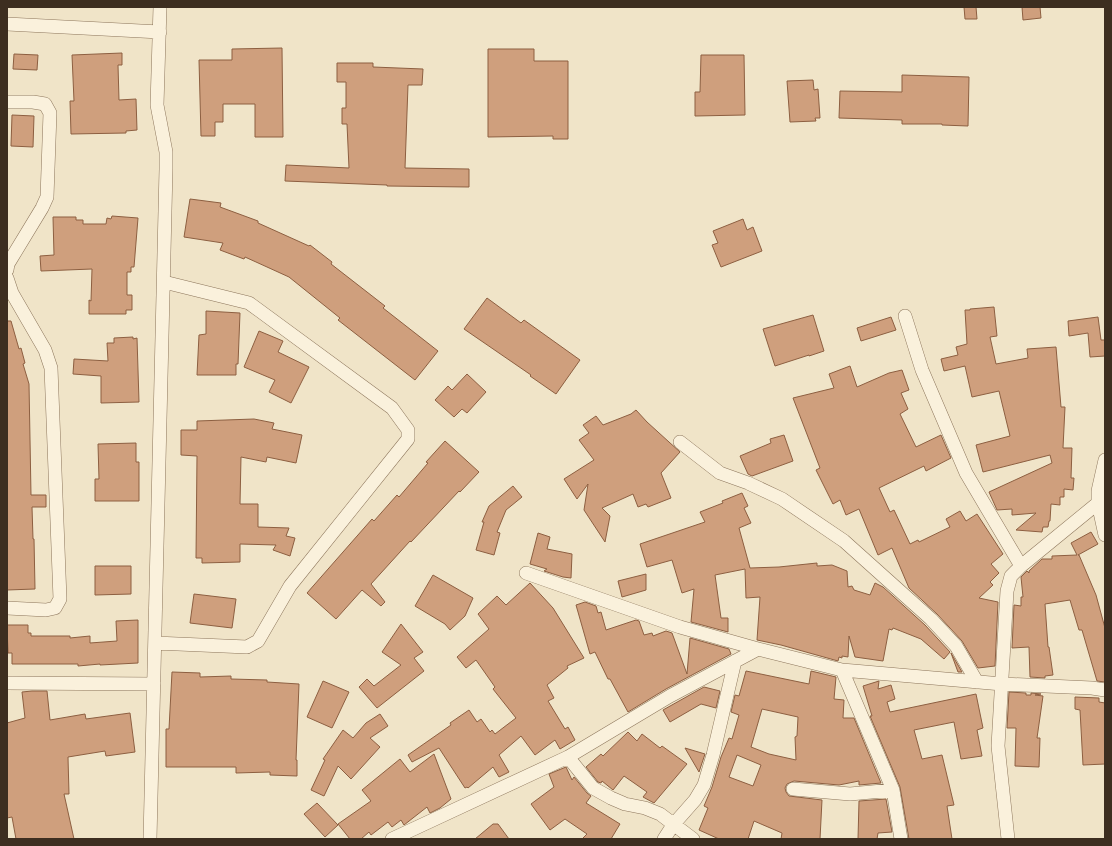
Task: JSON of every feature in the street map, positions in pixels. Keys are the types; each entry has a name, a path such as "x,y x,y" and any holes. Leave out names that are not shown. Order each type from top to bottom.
{"street":[{"path":"150,839 166,152 157,106 160,7"},
{"path":"7,24 160,32"},
{"path":"7,102 33,102 46,104 50,113 47,196 42,208 8,264 7,270"},
{"path":"7,278 12,294 45,350 51,368 60,599 55,608 46,610 7,608"},
{"path":"155,642 247,647 258,641 290,586 408,439 408,430 392,408 249,304 164,282"},
{"path":"905,316 922,370 966,474 1021,566"},
{"path":"680,442 720,474 748,483 782,500 844,541 931,619 956,646 977,682"},
{"path":"1105,460 1098,491 1098,504 1105,535"},
{"path":"1008,839 998,746 1007,590 1011,576 1021,566 1098,504"},
{"path":"526,573 680,627 758,649 842,670 1002,684 1105,690"},
{"path":"392,839 568,757 670,696 758,649"},
{"path":"664,839 695,800 704,785 713,754 735,661"},
{"path":"842,670 893,790 901,839"},
{"path":"7,683 154,684"},
{"path":"568,757 593,788 625,804 645,808 660,814 693,839"},
{"path":"793,789 850,794 893,790"}],"building":[{"path":"964,7 976,7 977,19 965,19"},
{"path":"1022,7 1040,7 1041,18 1023,20"},
{"path":"282,48 283,137 255,137 255,104 223,104 223,122 215,122 215,136 201,136 199,60 232,60 232,49"},
{"path":"488,49 534,49 534,61 568,61 568,139 553,139 553,136 488,137"},
{"path":"122,53 122,65 118,65 119,100 136,99 137,130 126,131 126,133 71,134 70,101 74,101 72,55"},
{"path":"14,54 38,55 37,70 13,69"},
{"path":"701,55 744,55 745,115 695,116 695,92 700,92"},
{"path":"337,63 373,63 373,67 423,69 422,85 408,85 405,168 469,169 469,187 387,186 285,181 286,165 349,168 347,124 342,124 342,108 346,108 346,82 337,82"},
{"path":"902,75 969,77 968,126 942,124 902,124 902,120 839,118 840,91 902,92"},
{"path":"813,80 814,90 818,89 820,118 815,118 816,121 790,122 787,81"},
{"path":"12,115 34,116 33,147 11,146"},
{"path":"190,199 221,203 220,207 258,221 258,223 309,246 310,245 332,262 331,264 385,306 383,308 438,351 415,380 338,320 340,318 289,277 245,257 244,259 220,250 223,243 184,237"},
{"path":"112,216 138,218 134,267 131,267 131,272 127,272 127,295 132,295 132,310 126,310 126,314 89,314 92,269 41,271 40,256 54,255 53,217 76,217 76,220 83,220 83,224 106,224 107,218 111,219"},
{"path":"743,219 747,230 753,227 762,251 721,267 712,245 718,243 713,231"},
{"path":"487,298 521,323 524,320 580,360 556,394 464,329"},
{"path":"994,307 997,336 990,337 996,364 1028,358 1027,349 1056,347 1061,407 1065,407 1063,448 1072,448 1071,478 1074,478 1073,490 1064,489 1064,497 1060,497 1060,505 1051,504 1050,521 1048,527 1043,527 1042,532 1016,530 1036,513 1012,515 1012,509 997,510 989,492 1052,463 1050,455 983,472 976,445 1010,436 999,391 972,397 965,366 944,371 941,359 958,355 956,347 967,344 965,310"},
{"path":"206,311 240,313 238,364 236,364 236,375 197,375 199,335 206,334"},
{"path":"813,315 824,351 775,366 763,329"},
{"path":"891,317 896,330 861,341 857,328"},
{"path":"1098,317 1101,340 1105,340 1105,356 1090,357 1088,333 1069,336 1068,321"},
{"path":"7,321 11,321 19,349 21,348 25,363 23,364 29,384 31,495 46,495 46,507 32,507 35,589 7,590"},
{"path":"259,331 283,341 278,352 309,367 291,403 269,392 275,380 244,367"},
{"path":"133,337 133,339 137,338 139,402 101,403 101,376 73,374 74,359 108,361 107,343 114,343 114,338"},
{"path":"850,366 857,387 889,373 902,370 909,390 901,393 908,409 900,414 916,447 941,435 951,458 926,471 924,466 879,488 890,512 894,510 910,544 918,540 919,542 950,527 946,519 960,511 966,521 977,514 1003,554 991,564 999,573 990,582 993,585 979,598 998,602 995,666 978,668 962,641 937,614 909,588 892,548 878,555 859,509 846,515 840,500 833,504 816,470 820,468 793,398 834,388 829,374"},
{"path":"467,374 486,392 467,413 462,409 454,417 435,400 448,386 452,390"},
{"path":"636,410 680,452 661,473 671,498 648,507 646,504 638,507 633,494 602,508 610,516 605,542 584,510 588,484 577,499 564,479 594,460 579,440 589,433 583,425 596,416 603,425 631,414"},
{"path":"254,419 274,423 272,429 302,435 296,463 267,457 266,462 241,457 240,504 258,504 258,527 289,528 286,536 295,538 290,556 273,550 276,545 240,544 240,562 202,563 202,558 196,558 197,456 181,455 181,430 197,430 197,421"},
{"path":"784,435 793,461 752,476 748,474 740,456 771,443 770,439"},
{"path":"445,441 479,472 411,542 410,541 371,584 385,602 381,606 362,590 336,619 307,593 372,519 374,521 397,495 399,497 428,463 426,462"},
{"path":"136,443 136,462 139,462 139,501 95,501 95,479 99,479 98,444"},
{"path":"513,486 522,497 506,510 497,532 500,533 494,555 476,550 484,522 482,522 489,506"},
{"path":"742,493 748,506 744,508 751,523 739,528 750,568 817,563 817,566 832,565 847,571 848,587 852,586 854,590 870,595 875,583 883,587 925,625 950,652 944,659 921,639 893,628 892,630 889,629 883,661 855,657 849,636 848,657 839,657 838,661 757,640 760,597 746,598 745,569 715,575 721,618 728,618 728,632 691,622 694,589 682,593 672,560 647,567 640,544 705,522 700,512 723,503 722,501"},
{"path":"1091,532 1098,544 1078,555 1096,595 1105,628 1105,682 1097,681 1082,630 1079,630 1070,600 1045,604 1048,647 1053,675 1045,676 1045,678 1030,677 1029,647 1012,648 1014,605 1021,606 1021,597 1023,597 1021,577 1027,571 1029,573 1029,571 1042,559 1052,559 1052,556 1077,555 1071,543"},
{"path":"538,533 550,537 547,549 572,554 571,578 544,571 547,569 530,564"},
{"path":"95,566 131,566 131,594 95,595"},
{"path":"646,574 646,590 622,597 618,581"},
{"path":"433,575 473,598 465,616 450,630 445,624 415,606"},
{"path":"530,583 553,608 584,658 567,666 568,668 547,685 554,698 548,701 565,729 568,727 575,740 560,749 555,740 535,755 521,736 499,755 509,772 499,777 493,767 468,788 465,788 439,748 412,762 408,755 451,725 450,723 469,710 477,722 481,719 490,732 492,730 495,734 516,718 493,689 495,687 476,660 466,668 457,657 489,629 478,614 497,596 506,605"},
{"path":"194,594 236,599 232,628 190,623"},
{"path":"585,602 596,606 598,613 601,612 606,630 636,620 639,621 644,635 652,633 653,636 666,631 672,633 687,674 690,638 729,649 731,654 666,689 628,712 610,679 608,679 595,652 590,654 576,605"},
{"path":"138,620 138,663 78,666 78,664 12,664 12,653 8,653 7,625 28,625 28,633 31,633 31,636 70,636 70,638 90,636 90,643 117,641 116,621"},
{"path":"401,624 423,652 414,658 424,671 377,708 359,687 367,679 374,686 401,665 382,652"},
{"path":"951,653 962,672 958,672"},
{"path":"746,671 809,684 811,671 836,677 834,699 844,700 843,718 854,718 881,783 859,785 859,781 839,785 794,781 787,784 785,788 789,796 822,800 820,839 781,839 782,833 754,821 748,839 719,839 699,830 708,808 704,806 712,787 721,757 729,738 732,739 739,715 731,712 735,695 739,696","holes":["762,709 798,717 797,736 795,737 796,760 769,754 751,747","737,755 761,765 753,786 729,777"]},
{"path":"172,672 200,673 200,677 231,676 231,679 267,680 267,682 299,684 296,760 297,776 270,775 270,772 236,773 236,767 166,767 166,729 169,729"},
{"path":"323,681 349,692 332,728 307,717"},
{"path":"879,681 878,689 891,685 895,699 887,702 890,712 976,694 983,728 977,730 982,756 961,759 954,722 914,730 922,759 942,755 954,805 947,806 952,839 909,839 900,787 870,716 872,716 863,686"},
{"path":"704,687 720,691 716,708 701,704 670,722 663,710"},
{"path":"47,691 50,720 85,714 86,719 130,713 135,752 106,756 105,751 68,757 69,794 64,794 74,839 16,839 12,817 7,818 7,723 25,718 22,692"},
{"path":"1009,692 1026,693 1026,695 1031,695 1031,693 1041,694 1035,695 1043,696 1037,738 1040,738 1039,767 1015,766 1016,728 1007,728"},
{"path":"1075,697 1099,698 1099,702 1105,703 1105,764 1083,765 1080,710 1075,709"},
{"path":"380,714 388,726 370,738 380,747 351,779 338,766 324,796 311,790 325,760 323,759 343,730 353,738 366,723"},
{"path":"628,732 637,741 642,734 660,748 662,746 687,764 654,803 643,797 647,792 624,776 613,790 602,781 601,783 598,782 586,767 601,754 603,756"},
{"path":"685,748 705,754 699,772"},
{"path":"434,754 451,799 440,808 430,813 427,807 404,825 401,820 392,827 388,822 371,835 369,832 361,839 350,839 338,824 371,801 362,790 400,759 410,772"},
{"path":"566,767 572,780 574,777 591,796 586,803 620,824 611,839 582,839 587,834 565,819 550,830 531,804 554,787 549,774"},
{"path":"886,799 892,832 878,833 877,839 858,839 859,801"},
{"path":"317,803 338,825 325,837 304,814"},
{"path":"493,824 498,824 509,839 475,839"}]}
